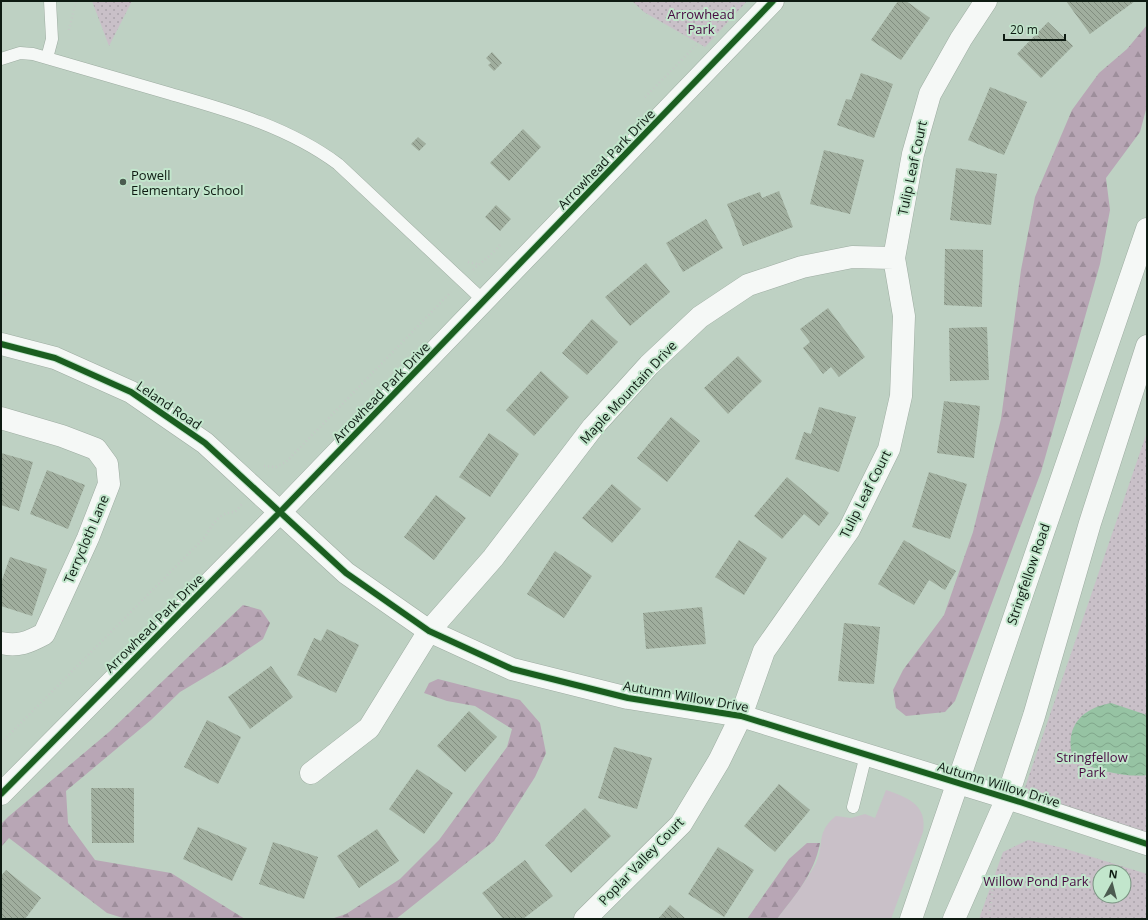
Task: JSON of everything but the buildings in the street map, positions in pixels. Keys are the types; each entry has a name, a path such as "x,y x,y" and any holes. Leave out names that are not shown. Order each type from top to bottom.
{"street":[{"name":"Arrowhead Park Drive","path":"1,794 281,511 773,1"},
{"name":"Tulip Leaf Court","path":"741,716 764,651 849,530 889,449 901,396 904,316 894,258 913,154 930,94 962,38 986,1"},
{"name":"Stringfellow Road","path":"911,919 956,783 1147,229"},
{"name":"Maple Mountain Drive","path":"311,773 370,728 429,631 492,558 593,426 649,365 700,317 748,285 802,267 852,257 894,258"},
{"name":"Leland Road","path":"1,344 55,358 131,392 205,443 281,511"},
{"path":"954,919 1007,798 1034,716 1093,516 1147,346"},
{"name":"Terrycloth Lane","path":"1,418 62,436 96,449 107,464 109,484 88,538 44,634 28,643 12,645 1,643"},
{"name":"Autumn Willow Drive","path":"281,511 346,573 429,631 512,669 628,698 741,716 1007,798 1147,844"},
{"name":"Poplar Valley Court","path":"585,919 681,824 719,760 741,716"}],"lane":[{"path":"47,58 52,39 50,1"},
{"path":"1,59 20,53 33,54 242,115 288,133 318,149 366,189 484,301"},
{"path":"853,807 866,755"}],"path":[{"path":"645,97 740,1"},
{"path":"1,743 205,537 216,519 229,512 235,512 273,474 274,468 286,462 477,264 490,258 500,245"},
{"path":"1,296 9,293"},
{"path":"989,919 994,883"}],"green space":[{"path":"92,1 132,1 109,46"},
{"name":"Arrowhead Park","path":"632,1 747,1 705,47 644,12"},
{"path":"1147,25 1147,106 1140,132 1106,178 1110,210 1100,264 1041,472 955,701 945,712 906,716 896,708 893,690 903,670 944,615 973,532 1001,419 1021,270 1035,197 1072,110 1099,73 1127,49"},
{"name":"Stringfellow Park","path":"1147,432 1147,844 1020,802"},
{"path":"243,605 261,610 270,623 263,639 227,664 180,692 151,720 66,791 68,823 95,860 171,873 245,919 126,919 107,913 9,838 1,847 1,824 8,817 109,732"},
{"path":"438,679 520,700 540,723 546,753 535,777 494,841 396,919 331,919 346,914 400,879 439,840 507,747 512,729 475,706 447,701 424,693 429,683"},
{"path":"886,790 908,799 914,804 919,809 924,823 923,832 891,919 777,919 803,885 816,863 819,856 823,833 829,822 836,816 851,818 865,814 875,818"},
{"name":"Willow Pond Park","path":"1028,840 1063,848 1115,864 1092,864 1092,904 1132,904 1132,869 1147,874 1147,919 979,919 1003,852"},
{"path":"807,843 820,843 817,854 809,874 777,919 747,919 789,859"}],"water":[{"path":"1111,703 1147,715 1147,775 1139,776 1107,772 1087,765 1072,755 1071,734 1079,719 1085,713 1101,705"}],"cycle path":[{"path":"1,794 281,511 773,1"},
{"path":"1,344 55,358 131,392 205,443 346,573 429,631 512,669 628,698 741,716 1020,802 1147,844"}],"place":[{"name":"Powell Elementary School","path":"123,182"}]}
